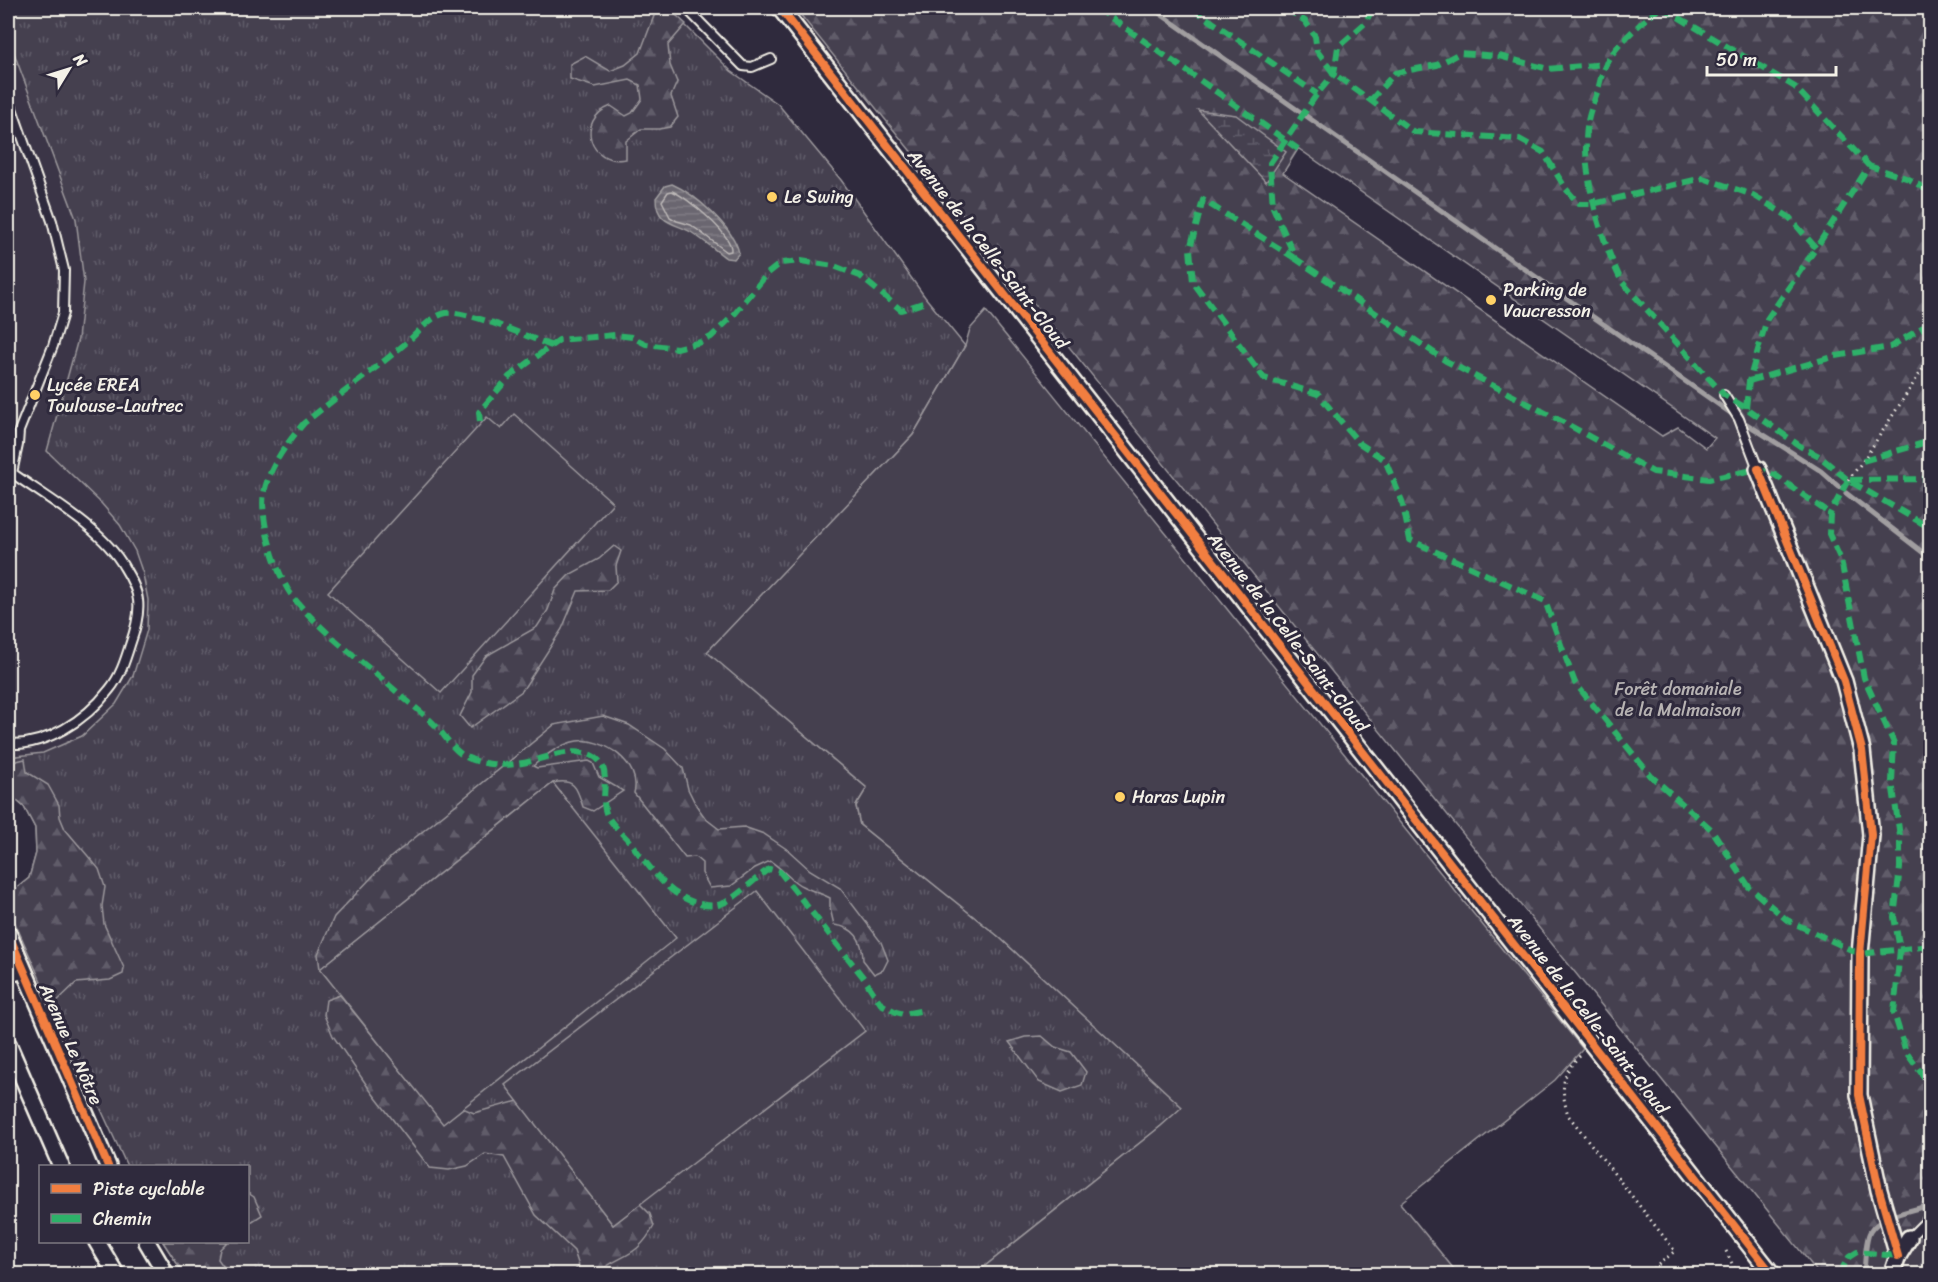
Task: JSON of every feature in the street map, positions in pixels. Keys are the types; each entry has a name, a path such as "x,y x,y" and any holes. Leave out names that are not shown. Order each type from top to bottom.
{"street":[{"name":"Avenue de la Celle-Saint-Cloud","path":"780,8 1772,1275"},
{"path":"1758,469 1844,681 1863,750 1870,835 1860,954 1858,1095 1879,1190 1898,1256"},
{"name":"Avenue Le Nôtre","path":"8,933 107,1165"},
{"path":"8,1044 60,1165"},
{"path":"1892,1275 1898,1256 1909,1238"},
{"path":"98,1243 116,1275"},
{"path":"148,1243 166,1275"}],"lane":[{"path":"686,8 743,66 752,67 771,59"},
{"path":"8,97 52,222 64,270 63,313 53,346 19,431 12,473 96,532 123,565 138,599 136,627 123,668 110,690 91,711 49,737 19,745 8,744"},
{"path":"1724,395 1739,419 1758,469"},
{"name":"Avenue Le Nôtre","path":"8,979 24,973"},
{"path":"1909,1238 1930,1217"}],"path":[{"path":"1848,480 1863,461 1930,358"},
{"path":"1593,1045 1576,1059 1566,1072 1562,1084 1564,1101 1569,1115 1675,1251 1647,1275"},
{"path":"1726,1251 1737,1275"}],"shaded area":[{"name":"Lycée EREA Toulouse-Lautrec","path":"8,37 76,219 84,282 78,339 47,451 101,503 120,525 135,551 143,574 148,600 147,630 133,676 116,704 82,736 43,754 8,757"}],"green space":[{"path":"8,8 668,8 731,71 778,104 841,180 925,297 965,346 913,435 708,652 867,788 856,806 860,825 998,936 1183,1107 975,1274 184,1274 164,1243 249,1243 249,1165 127,1165 8,907 8,895 29,878 36,853 35,828 24,807 8,793 8,757 43,753 82,736 116,704 133,676 147,630 148,600 143,574 135,551 120,525 101,503 47,451 78,339 84,282 76,219 8,37"},
{"path":"657,8 668,8 686,24 668,45 670,65 677,82 671,96 678,117 670,127 641,129 626,141 626,159 603,156 591,140 590,131 593,121 611,106 626,116 632,113 642,99 640,85 630,80 595,87 570,79 570,64 585,56 610,71 625,65 640,53"},
{"name":"Forêt domaniale de la Malmaison","path":"795,8 1930,8 1930,1274 1819,1274","holes":["1299,149 1715,438 1706,448 1678,427 1662,436 1283,173"]},
{"path":"1198,110 1236,115 1286,152 1266,182"},
{"name":"Haras Lupin","path":"986,311 1583,1049 1555,1080 1400,1203 1458,1274 975,1274 1182,1107 998,936 860,825 856,806 867,788 707,652 913,435 965,346 970,329"},
{"path":"514,414 613,503 441,693 328,592 487,417 501,429"},
{"path":"614,546 621,551 616,566 617,581 608,590 578,591 562,629 522,691 470,728 460,716 472,692 472,675 486,656 537,627 548,610 555,590 569,575 599,559"},
{"path":"603,716 629,725 665,749 683,768 688,789 696,805 706,819 719,829 744,827 764,834 788,850 810,870 840,888 881,942 888,960 883,970 874,974 863,960 856,936 841,926 834,925 830,898 798,884 770,861 755,868 731,886 710,888 702,873 702,863 695,857 685,858 634,793 635,782 627,763 609,748 588,741 577,741 559,747 533,766 537,768 589,761 593,763 599,777 623,791 593,811 583,807 577,790 571,783 553,783 320,969 318,954 334,917 391,857 554,725"},
{"path":"25,759 27,772 48,785 59,805 60,817 65,829 99,869 105,887 102,906 104,924 124,968 123,974 110,980 76,983 52,1006 8,907 8,895 29,878 36,853 35,828 24,807 8,793 8,763"},
{"path":"553,783 676,938 443,1124 320,969"},
{"path":"757,891 865,1031 613,1225 505,1085"},
{"path":"340,995 443,1123 463,1108 474,1113 518,1101 613,1225 640,1204 650,1214 654,1226 641,1245 596,1274 571,1274 579,1266 574,1251 536,1215 504,1157 485,1154 467,1166 449,1170 430,1168 370,1090 333,1036 324,1015 326,1000"},
{"path":"1042,1036 1055,1047 1071,1052 1086,1072 1082,1085 1062,1092 1039,1082 1009,1042 1025,1037"},
{"path":"249,1194 254,1197 262,1215 249,1223"},
{"path":"164,1243 226,1243 220,1249 218,1259 225,1269 238,1274 184,1274"}],"water":[{"path":"672,184 691,195 722,223 736,243 739,253 734,259 726,258 691,232 663,218 659,213 656,198 665,186"}],"waterway":[{"path":"1152,8 1739,419 1821,471 1839,487"},
{"path":"1846,493 1930,558"},
{"path":"1864,1274 1867,1241 1874,1226 1897,1214 1930,1205"}],"marked path":[{"path":"1097,8 1298,149"},
{"path":"1192,8 1317,94"},
{"path":"1286,8 1305,21 1315,36 1317,51 1334,74 1414,132 1519,139 1543,152 1566,189 1579,204 1593,204 1703,178 1753,195 1789,217 1816,248 1869,166 1909,179 1930,192"},
{"path":"1373,8 1365,23 1338,47 1334,74 1317,94 1270,163 1273,207 1296,259 1446,361 1653,472 1709,479 1758,469 1775,475 1830,514"},
{"path":"1660,8 1630,33 1611,56 1603,70 1588,121 1586,139 1589,181 1600,225 1622,282 1724,395 1800,446 1819,456 1848,480 1930,528"},
{"path":"1663,8 1795,87 1869,166"},
{"path":"1370,101 1395,73 1437,65 1460,53 1499,56 1548,69 1606,64"},
{"path":"1296,259 1203,200 1190,249 1193,282 1264,378 1318,394 1359,443 1385,460 1402,501 1410,540 1545,601 1575,683 1651,776 1712,830 1749,887 1787,920 1860,954 1930,946"},
{"path":"1746,408 1749,381 1767,319 1816,248"},
{"path":"480,422 479,412 509,377 559,340 615,335 632,337 646,344 677,348 701,342 711,337 733,316 767,274 781,263 801,261 834,266 860,276 901,310 923,303"},
{"path":"552,346 468,315 446,313 429,322 394,353 304,423 274,465 264,493 263,504 267,532 275,562 287,588 316,622 439,729 461,754 477,761 503,765 524,763 563,753 591,755 598,760 604,773 604,806 608,817 657,876 672,890 692,902 715,905 733,898 769,869 780,872 863,977 881,1004 904,1014 925,1010"},
{"path":"1749,381 1836,356 1890,347 1930,323"},
{"path":"1863,461 1930,441"},
{"path":"1850,480 1930,479"},
{"path":"1848,480 1830,514 1829,534 1841,560 1864,678 1894,743 1892,782 1900,836 1900,868 1894,917 1900,949 1894,1013 1906,1052 1930,1082"},
{"path":"1839,1274 1849,1257 1857,1252 1898,1256"}],"cycle path":[{"path":"780,8 1772,1274"},
{"path":"1758,469 1844,681 1862,750 1871,835 1860,954 1859,1095 1879,1190 1898,1256"},
{"path":"8,933 108,1165"}],"place":[{"name":"Le Swing","path":"772,197"},
{"name":"Parking de Vaucresson","path":"1491,300"},
{"name":"Lycée EREA Toulouse-Lautrec","path":"35,395"},
{"name":"Haras Lupin","path":"1120,797"}]}
